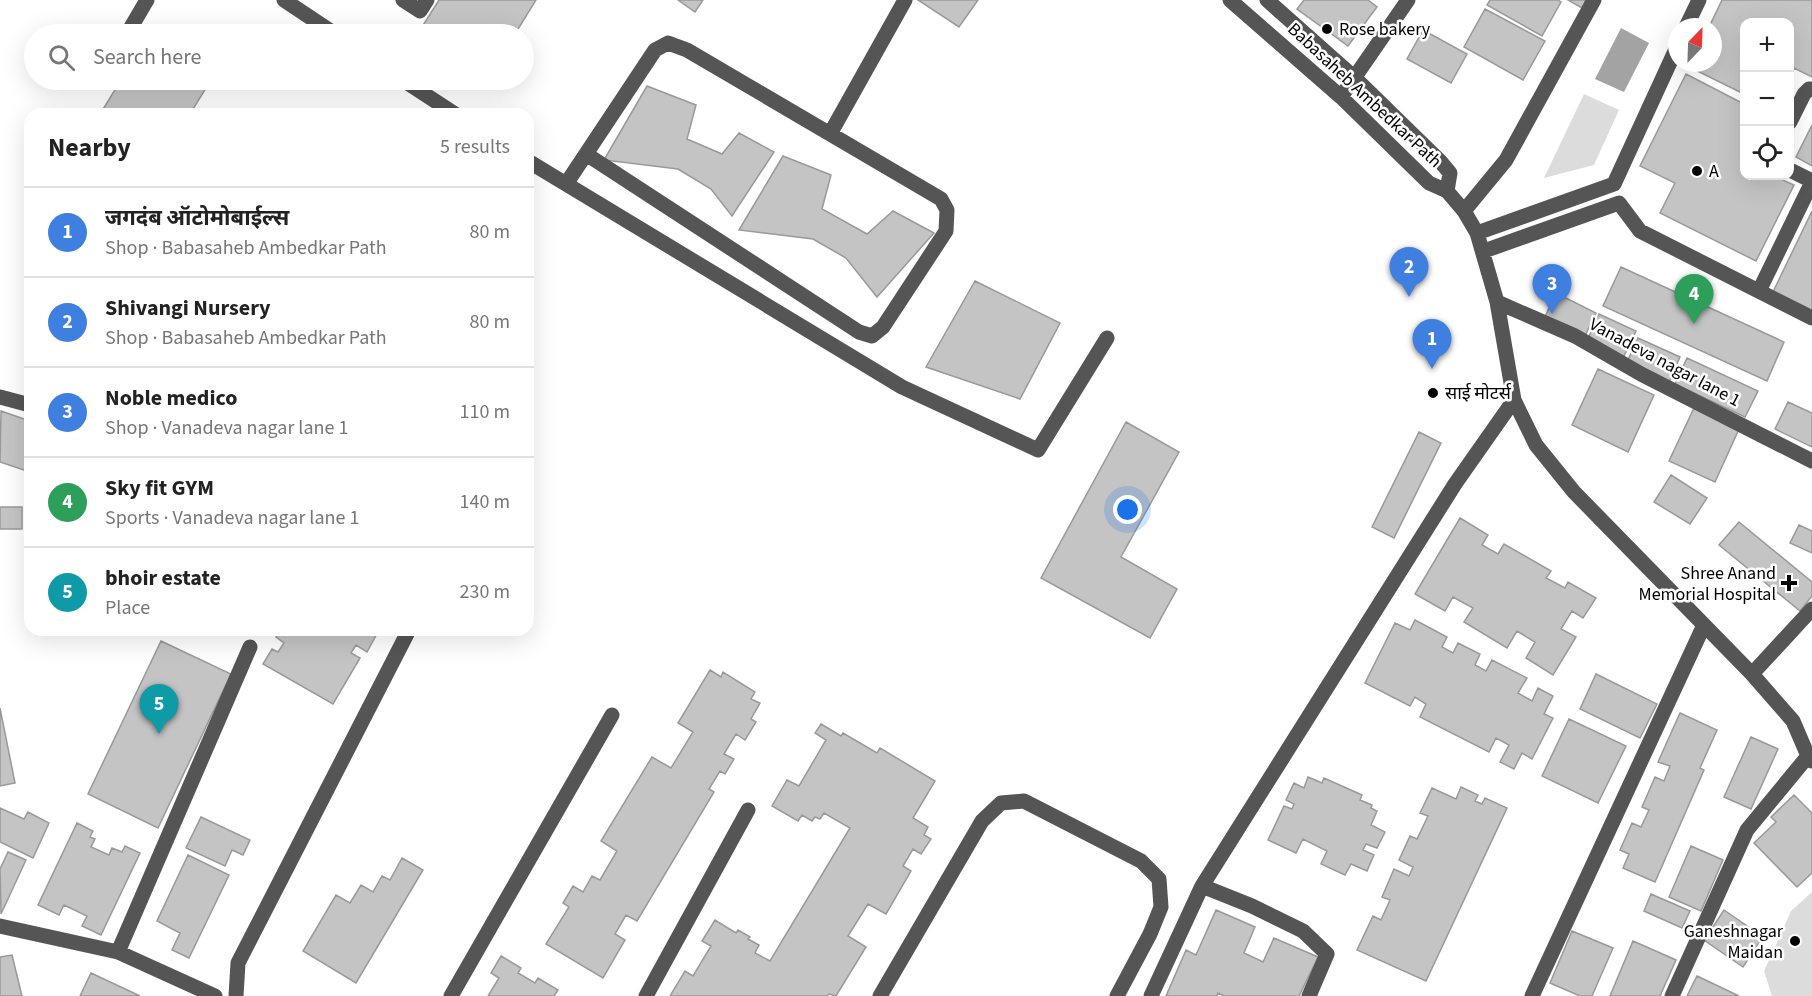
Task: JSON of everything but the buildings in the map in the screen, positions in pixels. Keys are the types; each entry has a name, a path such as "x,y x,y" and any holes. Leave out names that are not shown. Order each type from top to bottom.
{"street":[{"path":"133,24 147,0"},
{"path":"284,0 321,24"},
{"path":"403,0 420,11 427,0"},
{"path":"830,134 905,0"},
{"name":"Babasaheb Ambedkar Path","path":"1267,0 1355,78 1440,161 1450,173 1447,191"},
{"path":"1341,97 1408,0"},
{"path":"1464,211 1506,160 1594,0"},
{"path":"1690,18 1699,0"},
{"name":"Babasaheb Ambedkar Path","path":"1238,2 1341,97 1429,183 1447,191 1464,211 1484,251 1497,302 1514,400 1536,445 1574,492 1752,674 1793,721 1810,759"},
{"path":"566,184 655,50 668,43 687,50 941,199 947,210 946,231 883,327 872,336 859,332 586,154"},
{"path":"1477,233 1614,184 1668,67"},
{"path":"1794,114 1804,94 1812,89"},
{"path":"418,90 446,108"},
{"path":"534,165 902,387 1038,450 1107,338"},
{"path":"1759,291 1812,182 1794,172"},
{"path":"1484,251 1619,203 1640,231 1812,318"},
{"name":"Vanadeva nagar lane 1","path":"1497,302 1575,336 1641,374 1812,461"},
{"path":"0,397 24,403"},
{"path":"1151,996 1202,886 1455,484 1514,400"},
{"path":"1752,674 1812,609"},
{"path":"1532,996 1704,625"},
{"path":"236,996 238,963 406,636"},
{"path":"118,952 250,647"},
{"path":"451,996 612,715"},
{"name":"Babasaheb Ambedkar Path","path":"1793,721 1812,729"},
{"path":"1672,996 1747,830 1810,759"},
{"path":"880,996 982,821 1001,803 1024,801 1141,861 1159,879 1161,907 1150,934 1117,996"},
{"path":"646,996 747,810"},
{"path":"1202,886 1251,906 1302,931 1327,954 1309,996"},
{"path":"0,926 118,952 215,996"}],"shaded area":[{"path":"1621,28 1649,43 1624,92 1595,79"},
{"path":"1584,94 1619,110 1594,165 1544,178"},
{"name":"Ganeshnagar Maidan","path":"1812,892 1812,996 1772,996 1764,971 1791,911"}],"place":[{"name":"Rose bakery","path":"1327,29"},
{"name":"A","path":"1697,171"},
{"name":"Shivangi Nursery","path":"1409,297"},
{"name":"Noble medico","path":"1552,314"},
{"name":"Sky fit GYM","path":"1694,324"},
{"name":"जगदंब ऑटोमोबाईल्स","path":"1432,369"},
{"name":"साई मोटर्स","path":"1433,393"},
{"name":"Shree Anand Memorial Hospital","path":"1789,583"},
{"name":"bhoir estate","path":"159,734"},
{"name":"Ganeshnagar Maidan","path":"1795,941"}]}
